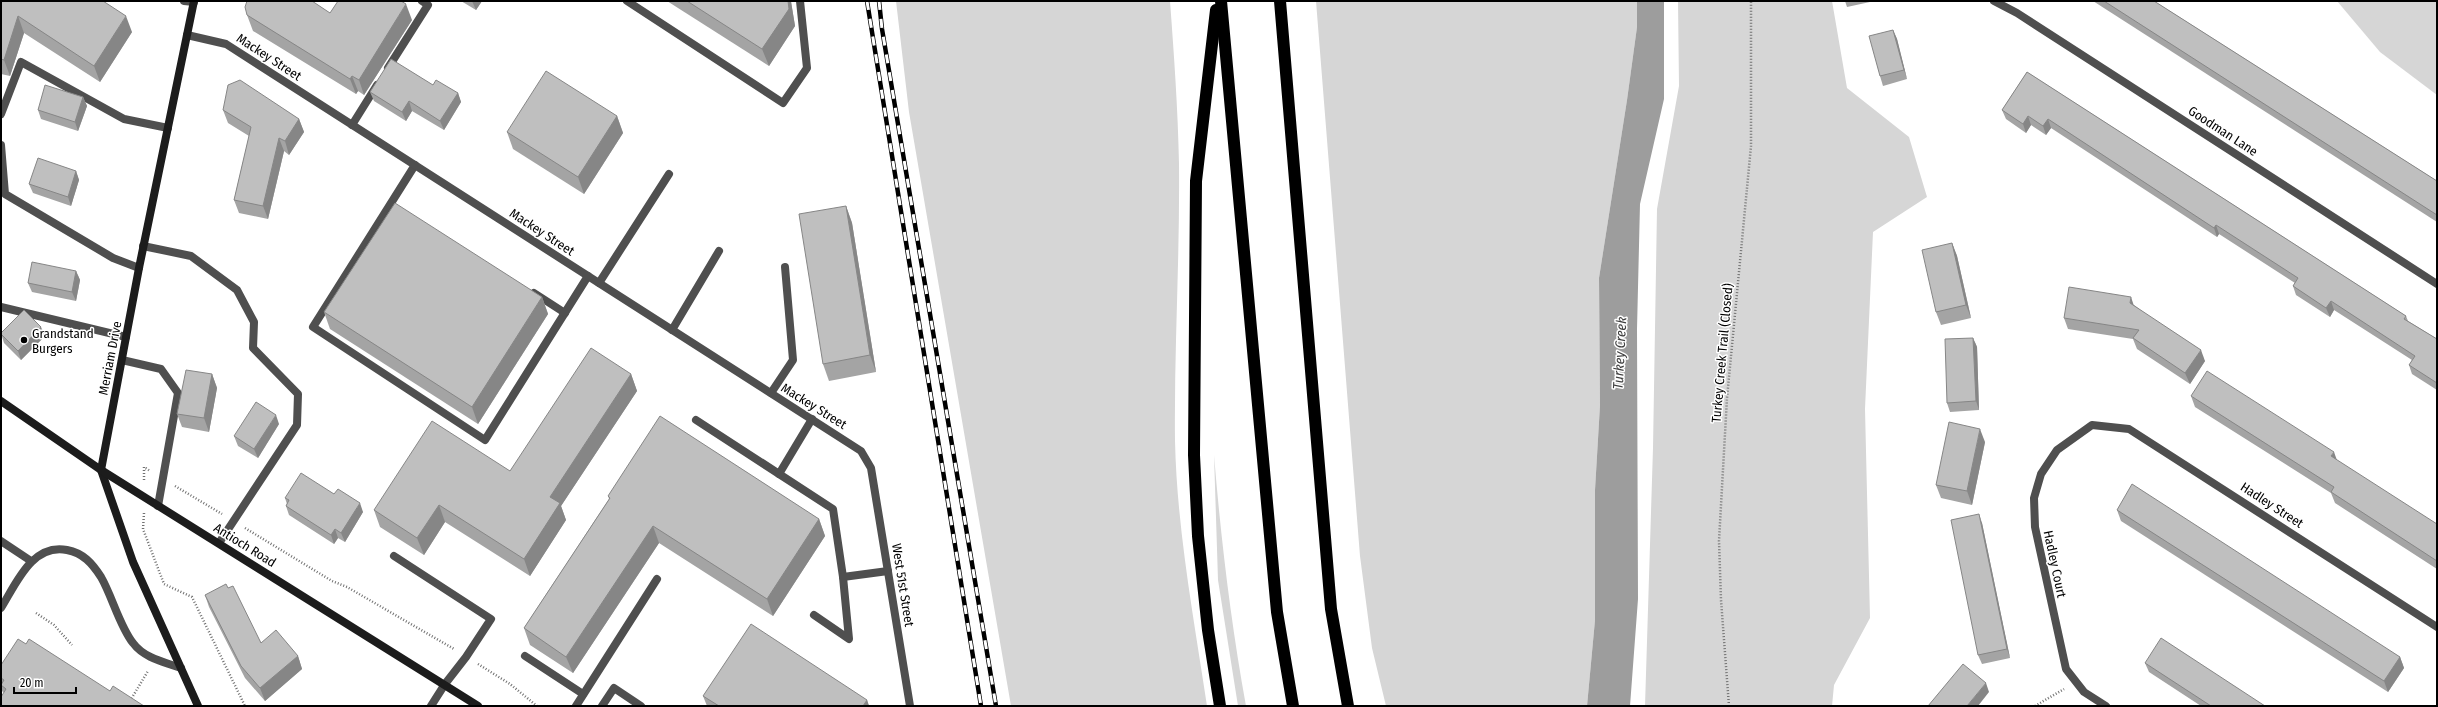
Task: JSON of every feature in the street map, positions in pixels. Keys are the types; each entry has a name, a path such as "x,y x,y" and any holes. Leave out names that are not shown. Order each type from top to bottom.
{"highway":[{"path":"1217,1 1196,181 1194,455 1198,536 1208,630 1220,706"},
{"path":"1220,1 1277,612 1293,706"},
{"path":"1280,1 1331,609 1348,706"}],"main road":[{"name":"Merriam Drive","path":"194,2 143,246 101,470 133,562 198,706"},
{"name":"Antioch Road","path":"1,401 101,470 478,706"}],"street":[{"path":"184,1 194,2"},
{"path":"352,125 428,5 422,1"},
{"path":"627,1 783,103 807,68 800,1"},
{"name":"Goodman Lane","path":"1994,1 2017,13 2437,284"},
{"name":"Mackey Street","path":"187,35 226,44 861,451 872,468"},
{"path":"1,114 21,62 124,119 168,128"},
{"path":"1,145 6,194 113,258 139,268"},
{"path":"415,166 396,203 313,327 485,440 588,276"},
{"path":"599,283 669,174"},
{"path":"143,246 191,256 237,290 254,322 253,348 298,394 297,425 219,544"},
{"path":"672,330 719,251"},
{"path":"771,393 793,360 785,267"},
{"path":"525,287 565,313"},
{"path":"1,306 126,337"},
{"path":"122,360 161,369 178,393 158,506"},
{"path":"779,474 812,419"},
{"path":"696,420 833,509 843,576 849,639 814,615"},
{"name":"Hadley Street","path":"2086,428 2092,425 2129,429 2437,627"},
{"name":"Hadley Court","path":"2086,428 2057,450 2041,474 2034,498 2035,527 2066,669 2084,692 2106,706"},
{"name":"West 51st Street","path":"872,468 910,706"},
{"path":"1,541 31,561"},
{"path":"1,608 31,561 43,552 58,548 85,557 100,577 133,643 149,657 181,668"},
{"path":"394,556 491,619 431,706"},
{"path":"843,576 888,571"},
{"path":"576,706 657,580"},
{"path":"525,656 583,694"},
{"path":"602,706 614,688 641,706"}],"path":[{"name":"Turkey Creek Trail (Closed)","path":"1729,706 1721,600 1719,542 1727,398 1751,146 1751,1"},
{"path":"36,613 54,625 72,645"},
{"path":"127,706 148,671"},
{"path":"2036,706 2076,681"}],"shaded area":[{"path":"896,1 1170,1 1177,103 1179,164 1179,234 1175,372 1176,474 1187,574 1207,706 1011,706 909,112"},
{"path":"1316,1 1637,1 1637,27 1627,100 1599,278 1600,405 1595,490 1595,620 1587,706 1386,706 1372,648 1360,556"},
{"path":"1678,1 1832,1 1847,88 1909,137 1927,197 1873,232 1865,409 1870,618 1834,685 1832,706 1645,706 1653,448 1657,209 1679,86"},
{"path":"2337,1 2437,1 2437,95 2380,52"},
{"path":"1214,455 1227,581 1246,706 1238,706 1218,580"}],"water":[{"name":"Turkey Creek","path":"1637,1 1664,1 1664,99 1640,204 1637,329 1638,599 1630,706 1587,706 1595,620 1595,490 1600,405 1599,278 1627,100 1637,27"}],"building":[{"path":"1,1 103,1 126,16 94,66 18,16 4,60 1,59"},
{"path":"247,1 312,1 330,13 338,1 401,1 406,4 359,80 352,76 350,79 247,15 245,7"},
{"path":"687,1 788,1 789,9 762,49"},
{"path":"2104,1 2154,1 2437,181 2437,215"},
{"path":"1893,30 1904,70 1880,76 1869,36"},
{"path":"391,59 433,85 436,80 458,93 440,121 409,101 402,112 370,92"},
{"path":"546,71 617,116 578,177 507,132"},
{"path":"2027,72 2406,316 2404,319 2437,339 2437,383 2409,365 2415,356 2331,301 2326,308 2293,286 2298,278 2216,225 2214,228 2048,119 2043,126 2028,116 2023,124 2002,110"},
{"path":"240,80 299,119 285,141 279,138 263,206 234,200 251,127 223,110 228,85"},
{"path":"45,85 83,97 75,122 38,110"},
{"path":"38,158 76,171 68,197 29,184"},
{"path":"395,203 542,297 472,407 324,312"},
{"path":"846,206 870,355 823,364 799,214"},
{"path":"1952,243 1966,305 1936,312 1922,250"},
{"path":"32,262 76,271 72,292 28,283"},
{"path":"2069,287 2131,297 2130,303 2201,350 2185,373 2133,338 2139,330 2064,318"},
{"path":"24,310 41,327 18,351 1,333"},
{"path":"1973,338 1976,401 1947,403 1945,339"},
{"path":"591,348 631,374 550,497 560,503 524,559 439,505 417,538 374,510 432,421 510,471"},
{"path":"186,370 212,374 204,418 177,414"},
{"path":"2207,371 2334,452 2331,456 2437,524 2437,561 2331,492 2334,487 2191,396"},
{"path":"256,402 276,415 254,449 234,436"},
{"path":"660,416 819,519 767,599 653,526 566,657 524,628 610,498 608,496"},
{"path":"1949,422 1980,429 1967,491 1936,485"},
{"path":"301,473 334,494 338,489 360,503 341,533 335,529 331,535 286,506 289,500 285,498"},
{"path":"2132,484 2400,657 2384,681 2117,510"},
{"path":"1979,514 2007,649 1978,655 1951,520"},
{"path":"226,584 228,588 233,586 261,643 276,630 298,656 260,688 241,666 205,595"},
{"path":"751,624 867,700 863,706 719,706 703,696"},
{"path":"2161,638 2265,706 2211,706 2145,663"},
{"path":"18,639 26,644 29,639 110,691 113,686 144,706 1,706 1,697 6,689 1,685 4,680 1,678 1,665"},
{"path":"1963,664 1986,683 1967,706 1928,706"}],"railway":[{"path":"867,1 981,706"},
{"path":"879,1 882,29 996,706"}],"place":[{"name":"Grandstand Burgers","path":"24,340"}]}
